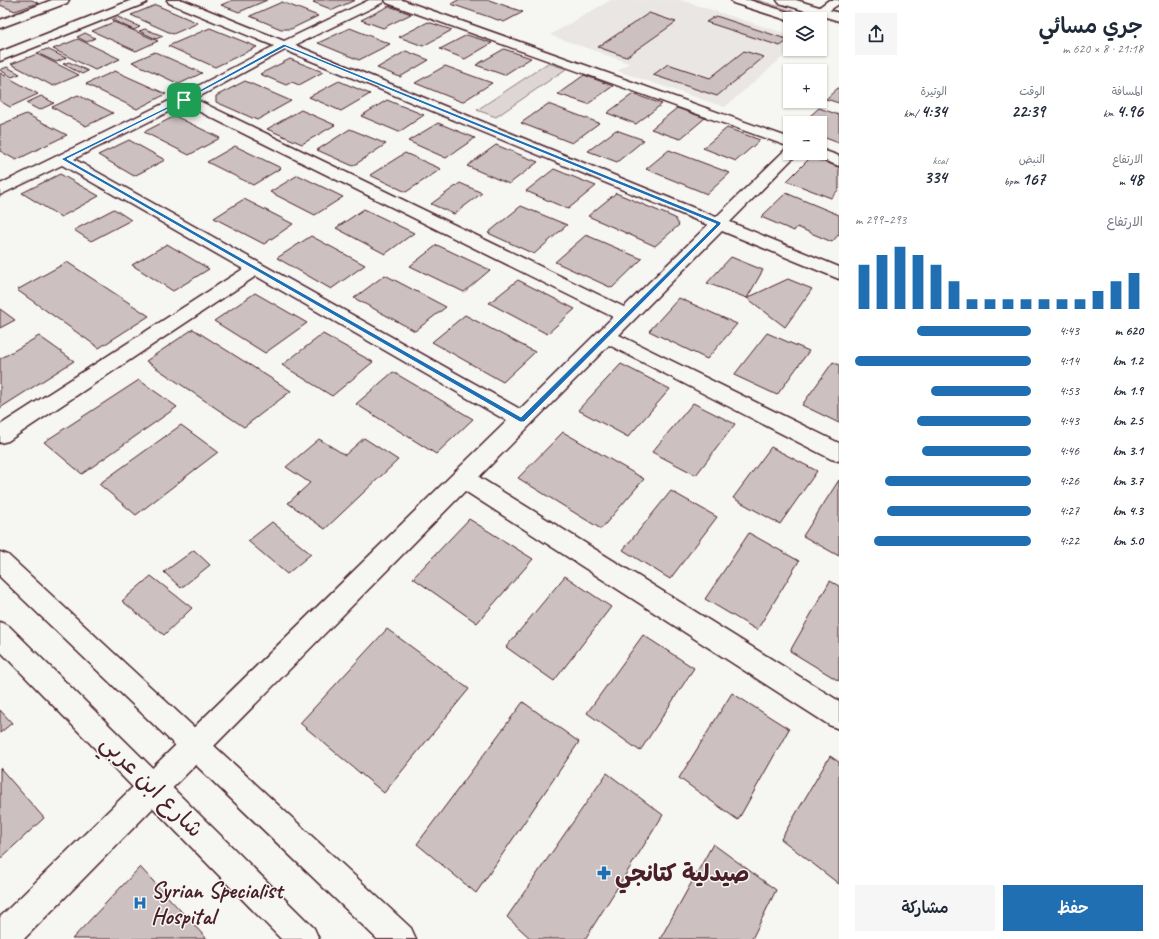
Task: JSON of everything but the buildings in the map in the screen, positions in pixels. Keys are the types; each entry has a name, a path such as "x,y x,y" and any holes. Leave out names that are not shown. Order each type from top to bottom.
{"street":[{"path":"0,24 63,0"},
{"path":"0,56 142,0"},
{"path":"173,0 839,272"},
{"path":"2,187 184,100 284,45 378,0"},
{"path":"390,0 783,141"},
{"path":"736,0 783,15"},
{"path":"783,0 820,12 837,0"},
{"path":"827,14 839,17"},
{"path":"184,100 626,316"},
{"path":"827,157 839,161"},
{"path":"63,159 522,420"},
{"path":"1,939 783,160"},
{"path":"0,434 256,268"},
{"path":"606,336 839,453"},
{"path":"463,478 839,716"},
{"path":"0,562 400,939"},
{"name":"شارع ابن عربي","path":"0,634 303,939"}],"shaded area":[{"path":"611,0 680,0 783,33 784,56 725,107 618,71 629,63 550,35"},
{"path":"737,0 757,0 796,12 783,12 783,14"},
{"path":"548,63 566,69 496,117 477,110"}],"place":[{"name":"صيدلية كتانجي","path":"604,873"},
{"name":"Syrian Specialist Hospital","path":"140,903"}],"route":[{"path":"284,45 719,224 522,420 63,159 184,100 284,45"}]}
